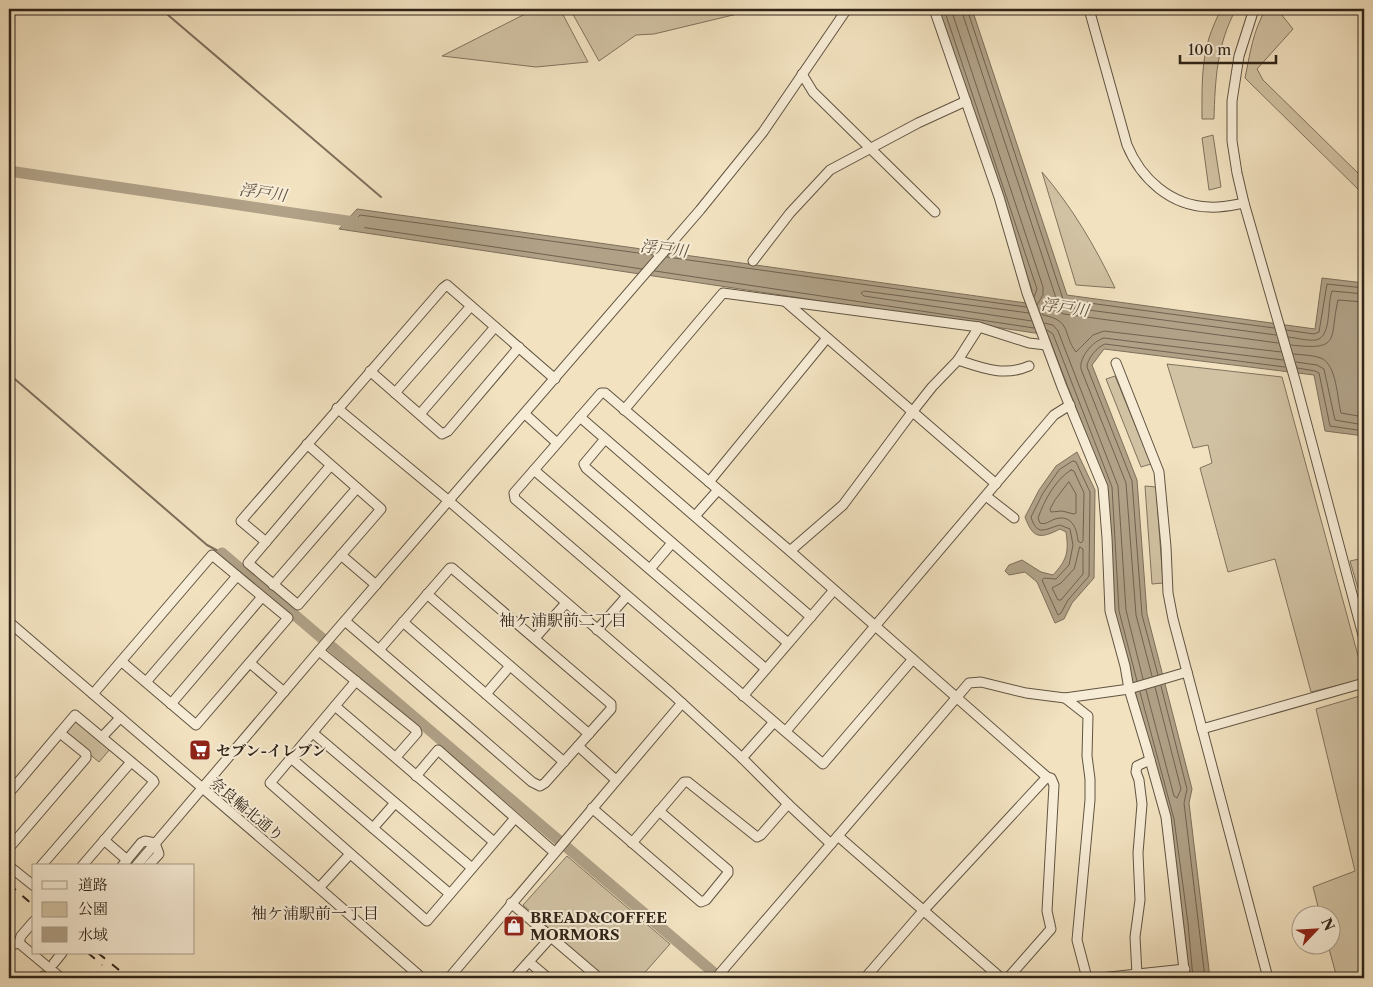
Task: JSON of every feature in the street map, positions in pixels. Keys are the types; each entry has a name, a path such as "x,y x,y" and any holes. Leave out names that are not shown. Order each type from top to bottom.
{"street":[{"path":"138,864 740,161 763,132 847,9"},
{"path":"934,9 999,197 1028,297 1104,492 1110,611 1125,666 1129,689 1166,817 1185,974 1137,974 1100,978"},
{"path":"1089,9 1127,145 1133,160 1142,173 1157,187 1184,203 1210,208 1244,203"},
{"path":"1254,9 1239,56 1232,101 1232,141 1244,203 1295,380 1364,638"},
{"path":"802,74 813,92 935,212"},
{"path":"753,261 790,213 830,170 918,123 966,100"},
{"path":"266,542 241,521 370,370 447,285 555,378"},
{"path":"624,410 723,293 979,327 1029,343 1046,345"},
{"path":"786,302 996,484"},
{"path":"395,393 471,306"},
{"path":"420,414 495,327"},
{"path":"790,551 843,504 913,411 958,360 979,327"},
{"path":"708,482 826,338"},
{"path":"370,370 442,434 448,431 519,348"},
{"path":"958,360 984,369 1009,372 1018,371 1029,366"},
{"path":"1116,363 1159,472 1168,593 1173,620 1268,978"},
{"path":"913,659 823,764 515,500 514,493 600,393 605,394 790,551 958,697 1047,777 1052,778 1054,785 1047,912 1051,929 1008,978"},
{"path":"786,731 1054,415 1070,405"},
{"path":"337,408 449,501 682,703 831,844"},
{"path":"525,414 557,443"},
{"path":"580,417 811,617"},
{"path":"605,439 584,464 586,468 788,643"},
{"path":"307,444 381,509 298,605 248,564 331,466"},
{"path":"534,470 766,669"},
{"path":"273,585 357,488"},
{"path":"695,516 718,490"},
{"path":"986,496 1014,518"},
{"path":"650,570 672,543"},
{"path":"93,694 212,555 288,618 196,725 122,661"},
{"path":"341,555 376,585"},
{"path":"345,620 379,650 532,782 540,786 545,783 611,709 611,704 452,568 379,650"},
{"path":"146,682 237,576"},
{"path":"743,696 834,590"},
{"path":"427,594 589,734"},
{"path":"597,630 627,596"},
{"path":"171,704 262,597"},
{"path":"535,638 566,603"},
{"name":"奈良輪北通り","path":"9,622 422,978"},
{"path":"403,622 564,762"},
{"path":"321,649 356,681 416,730 417,733 396,757"},
{"path":"250,663 284,692"},
{"path":"486,694 510,666"},
{"path":"716,978 969,684 981,682 1026,693 1065,698 1129,689 1187,672"},
{"path":"356,681 270,783 426,921 515,818"},
{"path":"1202,728 1364,683"},
{"path":"1065,698 1088,716 1087,756 1090,800 1077,940 1087,978"},
{"path":"449,978 682,703"},
{"path":"335,706 494,842"},
{"path":"9,793 75,715 154,782 84,864"},
{"path":"102,737 120,718"},
{"path":"742,758 774,722"},
{"path":"9,848 86,758 86,754 60,733"},
{"path":"313,733 472,868"},
{"path":"578,746 616,780"},
{"path":"416,776 438,750 554,852"},
{"path":"291,758 450,894"},
{"path":"1137,974 1135,937 1140,900 1138,853 1142,804 1136,772 1137,766 1150,760"},
{"path":"44,864 131,762"},
{"path":"865,978 923,911 1047,777"},
{"path":"632,843 684,782 688,782 756,837 761,835 788,804"},
{"path":"373,828 395,803"},
{"path":"592,808 701,902 706,900 728,873 728,870 659,811"},
{"path":"838,836 1001,978"},
{"path":"104,840 125,863 141,843 145,841 155,844"},
{"path":"150,864 159,854 155,844"},
{"path":"319,888 350,854"},
{"path":"9,866 32,881"},
{"path":"511,904 599,978"},
{"path":"9,948 19,942 21,936 32,923"},
{"path":"514,978 551,937"},
{"path":"19,942 32,954"},
{"path":"32,954 58,977"},
{"path":"54,963 61,954"},
{"path":"529,962 548,978"}],"green space":[{"path":"535,9 560,9 588,62 536,67 442,56"},
{"path":"570,9 614,9 618,15 632,9 758,9 654,34 636,35 599,61"},
{"path":"1221,9 1236,9 1225,35 1218,62 1214,119 1202,119 1202,78 1206,48"},
{"path":"1266,9 1277,9 1293,29 1257,69 1263,80 1364,179 1364,195 1245,78 1255,34"},
{"path":"1213,135 1221,187 1209,190 1202,138"},
{"path":"1042,172 1082,227 1115,288 1076,285"},
{"path":"1167,364 1282,377 1363,674 1359,680 1311,692 1275,559 1228,572 1200,468 1212,463 1208,445 1193,448"},
{"path":"1115,376 1151,464 1141,467 1106,379"},
{"path":"1145,486 1156,487 1163,583 1152,584"},
{"path":"1359,559 1364,572 1364,609 1350,561"},
{"path":"1364,696 1364,978 1337,978 1330,954 1340,954 1340,904 1317,904 1313,887 1355,871 1316,709"},
{"path":"74,719 111,748 99,762 65,734"},
{"path":"567,856 670,944 640,978 605,978 523,905"}],"water":[{"path":"939,9 972,9 1067,295 1315,329 1322,278 1364,283 1364,436 1325,431 1314,375 1104,349 1092,365 1137,480 1147,614 1192,789 1189,803 1210,978 1188,978 1169,820 1114,612 1107,488 1048,335 339,229 357,209 1026,303 1032,290"},
{"path":"1077,452 1095,490 1094,578 1072,603 1064,619 1055,623 1037,582 1025,572 1009,575 1005,571 1009,565 1022,560 1041,572 1053,575 1061,565 1067,550 1066,532 1060,529 1038,535 1031,530 1025,517 1039,490 1056,466"}],"waterway":[{"path":"161,9 381,197"},
{"name":"浮戸川","path":"9,171 361,223"},
{"path":"9,374 207,545 222,553"},
{"path":"222,553 720,978"}],"railway":[{"path":"9,884 32,904"},
{"path":"89,954 102,965"},
{"path":"99,954 129,978"}],"place":[{"name":"セブン-イレブン","path":"200,750"},
{"name":"BREAD&COFFEE MORMORS","path":"514,926"}],"district":[{"name":"袖ケ浦駅前二丁目","path":"563,620"},
{"name":"袖ケ浦駅前一丁目","path":"315,913"}]}
